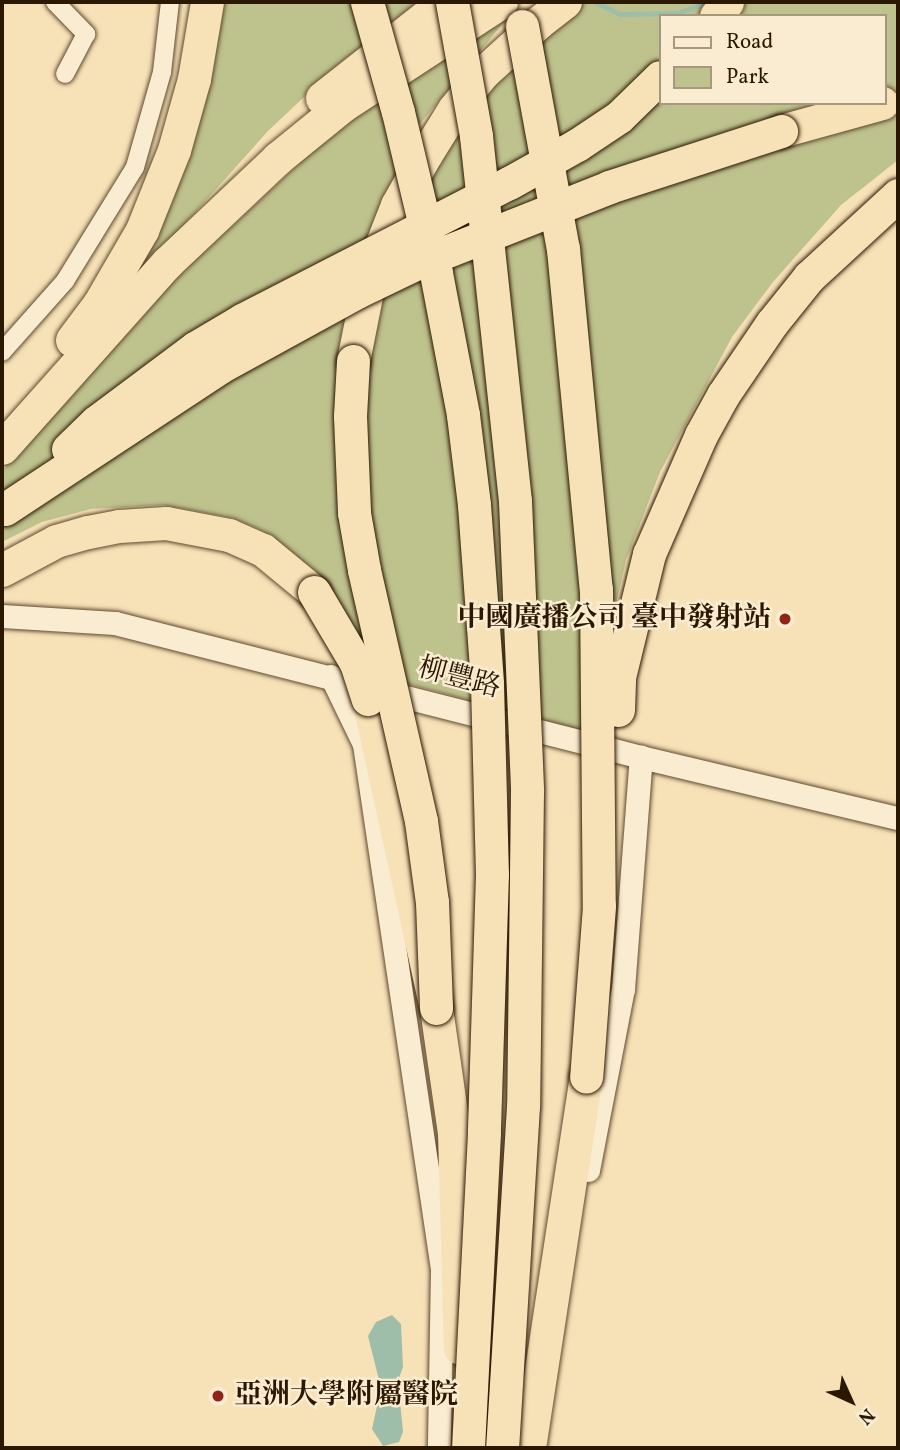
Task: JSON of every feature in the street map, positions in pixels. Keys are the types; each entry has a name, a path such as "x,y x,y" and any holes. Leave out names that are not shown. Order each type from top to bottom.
{"highway":[{"path":"2,439 99,304 142,230 174,150 194,79 207,2"},
{"path":"367,2 398,112 436,273 463,415 474,505 488,684 492,874 484,1133 468,1448"},
{"path":"2,448 168,262 229,185 290,125 354,71 444,2"},
{"path":"452,2 476,136 514,488 527,791 523,1106 502,1448"},
{"path":"168,262 278,158 342,106 501,2"},
{"path":"515,2 543,131 562,249 596,589 600,906 586,1077"},
{"path":"436,1008 432,902 421,821 364,570 354,513 350,416 353,361 371,271 397,205 426,154 454,109 483,73 538,22 565,2"},
{"path":"4,510 96,422 195,348 253,314 509,183 577,145 619,117 659,78"},
{"path":"4,510 220,367 357,292 415,264 609,187 781,131 876,105"},
{"path":"529,1448 586,1077 604,983 616,843 619,677 649,554 683,469 747,357 809,277 898,195"},
{"path":"2,570 56,541 119,526 166,523 229,535 263,550 314,592 356,663 368,699 436,1008 454,1133 461,1448"}],"street":[{"path":"55,2 86,34 65,74"},
{"path":"2,352 65,281 135,167 162,72 170,2"},
{"name":"柳豐路","path":"2,617 115,623 641,757 898,818"},
{"path":"331,676 364,744 442,1269 439,1448"},
{"path":"538,1448 623,989 641,757"}],"green space":[{"path":"217,2 418,2 339,64 268,131 104,314"},
{"path":"580,2 898,2 898,160 841,205 773,282 732,337 660,472 626,560 613,618 610,739 402,682 371,679 318,579 291,552 263,531 233,518 163,505 91,509 42,522 2,542 2,471 82,376 184,271 314,150 406,78 477,32 505,21 414,131 394,176 378,224 370,356 380,300 429,173 486,92"}],"shaded area":[{"path":"392,1315 401,1324 403,1367 398,1381 403,1432 399,1442 383,1446 372,1429 381,1388 368,1336 376,1322"}],"waterway":[{"path":"595,2 620,14 677,13 707,2"}],"place":[{"name":"中國廣播公司 臺中發射站","path":"785,619"},
{"name":"亞洲大學附屬醫院","path":"218,1396"}]}
